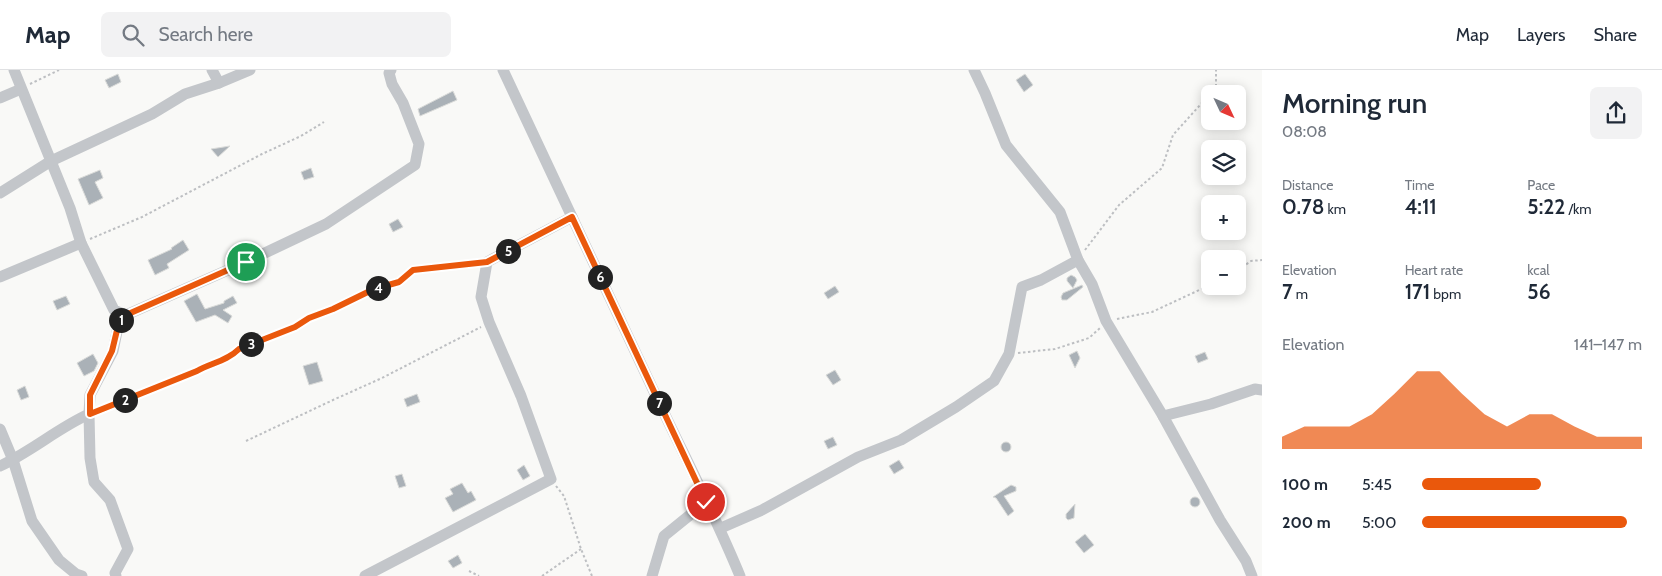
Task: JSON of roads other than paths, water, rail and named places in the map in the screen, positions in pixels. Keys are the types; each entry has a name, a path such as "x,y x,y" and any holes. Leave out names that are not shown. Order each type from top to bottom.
{"street":[{"path":"14,70 70,208 81,243 114,310 126,315"},
{"path":"212,70 219,83"},
{"path":"0,193 51,161 152,114 184,94 219,83 250,70"},
{"path":"116,576 115,573 128,549 110,500 94,482 90,458 90,395 112,351 119,322 126,315 326,224 415,165 419,144 403,103 392,84 389,73 391,70"},
{"path":"503,70 706,502 721,528 740,576"},
{"path":"974,70 986,93 1006,145 1060,212 1078,260 1092,284 1106,321 1163,416 1220,520 1246,561 1252,576"},
{"path":"0,98 21,89"},
{"path":"365,576 551,479 521,396 489,322 481,297 487,262 572,217"},
{"path":"0,277 81,243"},
{"path":"721,528 762,510 858,457 901,440 956,407 994,380 1009,354 1022,287 1041,280 1078,260"},
{"path":"1163,416 1211,404 1255,389 1262,390"},
{"path":"0,466 14,460 75,420 90,414"},
{"path":"0,429 14,460 32,521 59,560 76,574 82,576"},
{"path":"652,576 664,536 706,502"}]}
